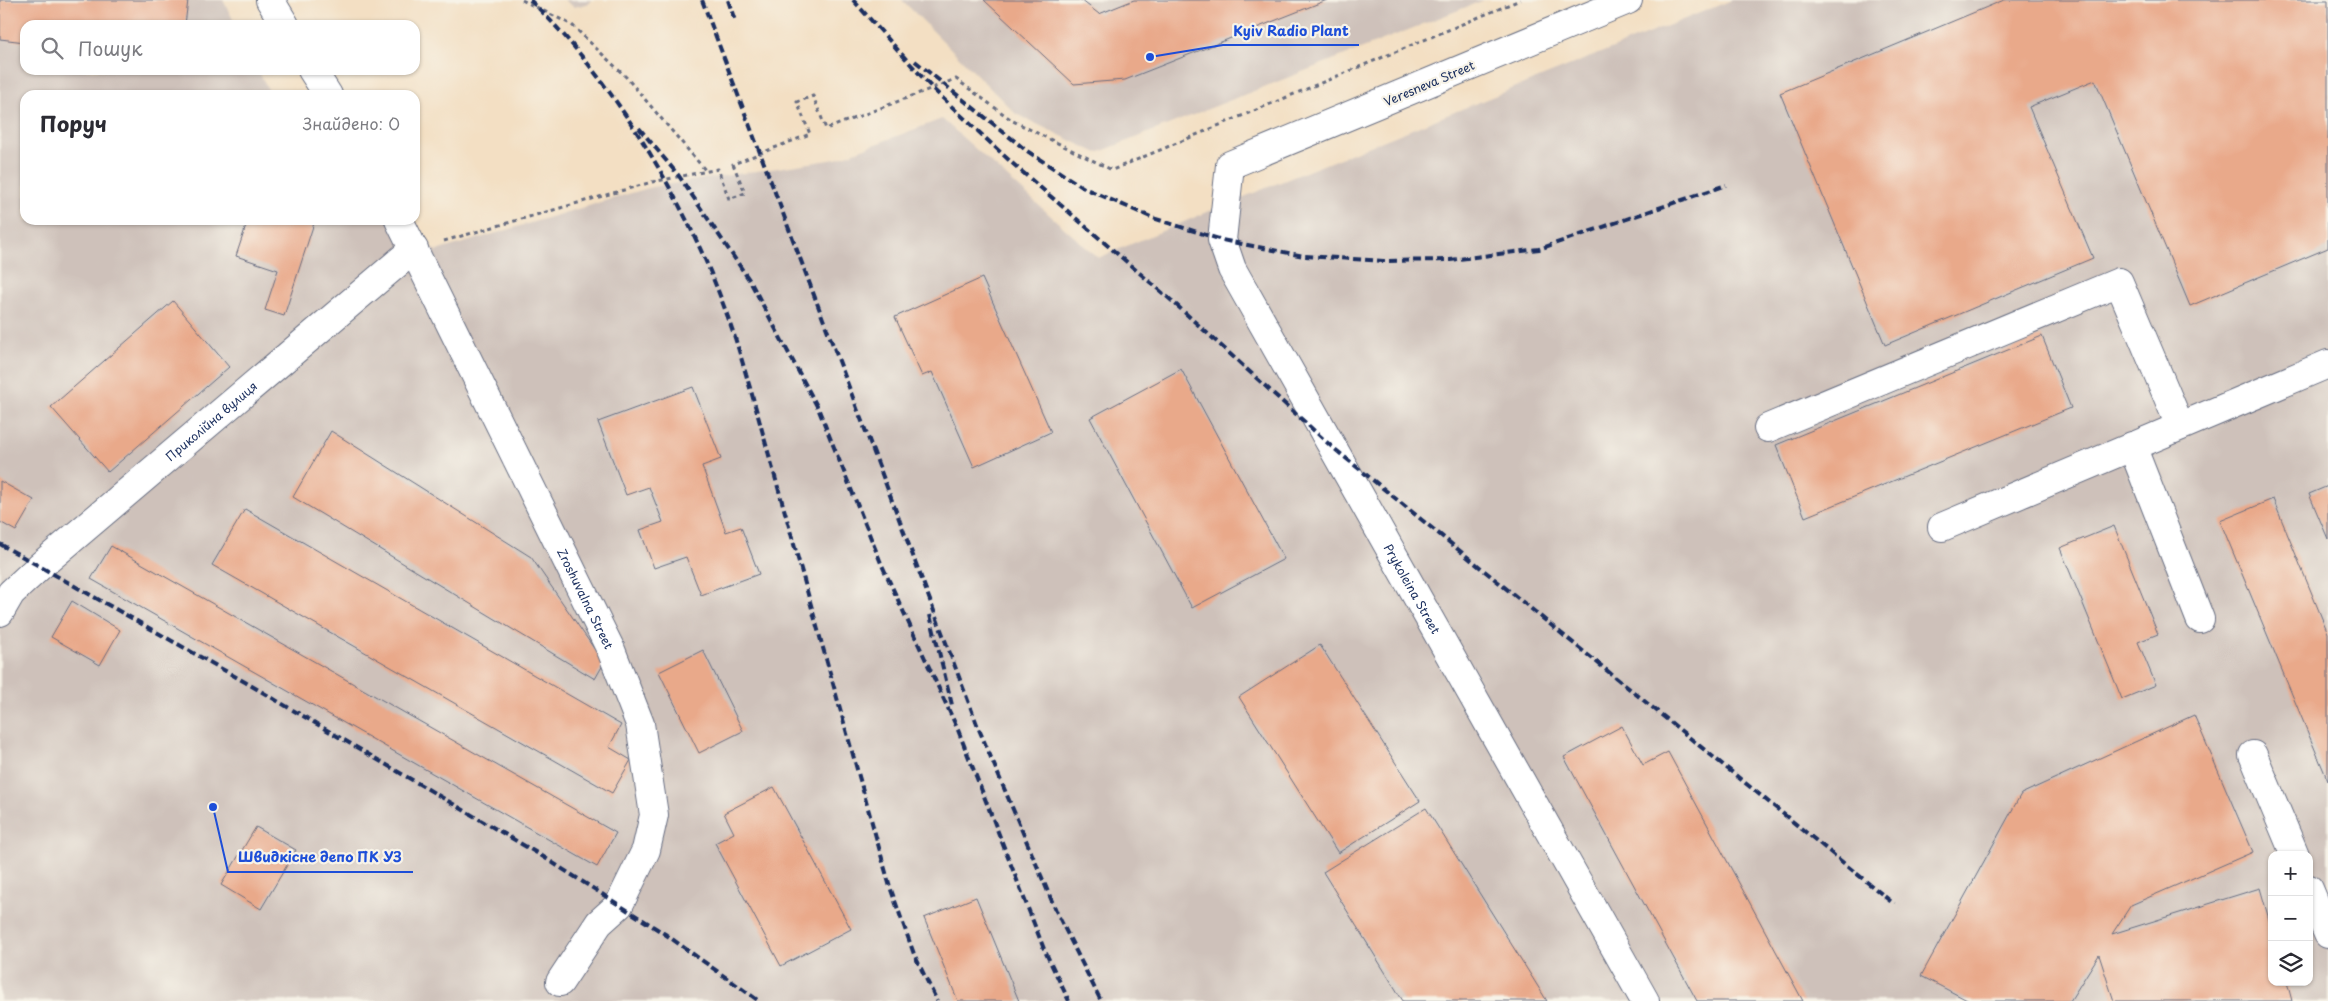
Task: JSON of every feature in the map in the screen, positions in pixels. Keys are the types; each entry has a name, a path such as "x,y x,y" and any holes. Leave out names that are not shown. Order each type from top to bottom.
{"street":[{"path":"270,0 282,20"},
{"name":"Veresneva Street","path":"1230,165 1628,0"},
{"path":"315,75 325,90"},
{"name":"Prykoleina Street","path":"1230,165 1222,240 1232,269 1646,1001"},
{"name":"Zroshuvalna Street","path":"402,225 612,650 640,724 654,815 646,850 619,905 599,923 560,982"},
{"name":"Приколійна вулиця","path":"4,598 414,249"},
{"path":"1768,428 2119,282 2180,426"},
{"path":"1942,527 2328,364"},
{"path":"2132,446 2200,619"},
{"path":"2252,755 2293,851"},
{"path":"2312,896 2328,934"}],"path":[{"path":"522,0 572,25 626,78 706,171"},
{"path":"414,249 652,182 718,169 729,199 745,193 733,164 810,134 797,102 813,96 826,129 956,78 1013,121 1112,170 1520,0"}],"shaded area":[{"path":"0,0 223,0 233,20 20,20 20,75 261,75 268,90 20,90 20,225 402,225 436,251 652,187 836,159 942,119 1098,258 1224,205 1732,0 2328,0 2328,1001 0,1001"},
{"path":"564,0 591,0 590,3 574,7"},
{"path":"902,0 1484,0 1097,153 1016,114"}],"building":[{"path":"0,0 188,0 186,20 20,20 20,41 0,39"},
{"path":"984,0 1081,0 1099,14 1134,0 1327,0 1125,80 1074,84"},
{"path":"2004,0 2328,0 2328,248 2190,306 2095,80 2029,107 2093,258 1885,345 1780,93"},
{"path":"246,225 313,225 284,316 265,310 278,270 236,256"},
{"path":"982,278 1051,432 974,467 932,372 922,376 895,317"},
{"path":"173,301 229,367 108,472 51,407"},
{"path":"2042,336 2071,408 1805,517 1776,445"},
{"path":"1181,369 1284,559 1192,608 1090,418"},
{"path":"693,387 721,459 702,466 726,532 741,527 759,574 701,595 686,557 654,568 640,530 663,522 649,487 626,495 598,422"},
{"path":"331,431 531,557 604,663 595,679 293,497"},
{"path":"0,481 34,500 16,531 0,522"},
{"path":"2328,486 2328,539 2309,494"},
{"path":"2273,499 2328,633 2328,781 2220,521"},
{"path":"245,509 621,725 609,747 631,760 612,793 212,565"},
{"path":"2114,526 2158,634 2138,642 2156,685 2122,699 2060,548"},
{"path":"111,546 616,833 597,867 91,579"},
{"path":"72,601 120,630 100,665 51,637"},
{"path":"1320,645 1420,801 1338,853 1239,697"},
{"path":"703,650 743,731 699,753 659,672"},
{"path":"2194,715 2253,852 2131,905 2112,934 2260,888 2268,916 2268,986 2288,986 2292,1001 2114,1001 2099,955 2070,1001 1969,1001 1921,976 2021,794"},
{"path":"1622,726 1643,765 1668,752 1803,1001 1697,1001 1564,757"},
{"path":"774,787 851,929 781,966 715,843 734,833 724,813"},
{"path":"1426,808 1547,1001 1403,1001 1323,872"},
{"path":"256,827 296,850 261,909 221,885"},
{"path":"976,897 1019,1001 958,1001 924,918"}],"railway":[{"path":"530,0 591,67 619,105 669,186 710,271 733,332 751,391 890,887 914,954 937,1001"},
{"path":"702,0 978,727 1057,913 1101,1001"},
{"path":"728,0 735,21"},
{"path":"853,0 933,89 1012,163 1172,301 1331,446 1894,904"},
{"path":"915,61 1027,151 1084,188 1153,218 1222,240 1304,256 1383,261 1450,260 1539,249 1726,185"},
{"path":"639,128 679,176 750,281 818,408 881,563 958,730 1044,949 1069,1001"},
{"path":"0,544 245,682 542,856 665,934 759,1001"},
{"path":"930,615 952,705"}],"place":[{"name":"Kyiv Radio Plant","path":"1150,57"},
{"name":"Швидкісне депо ПК УЗ","path":"213,807"}]}
